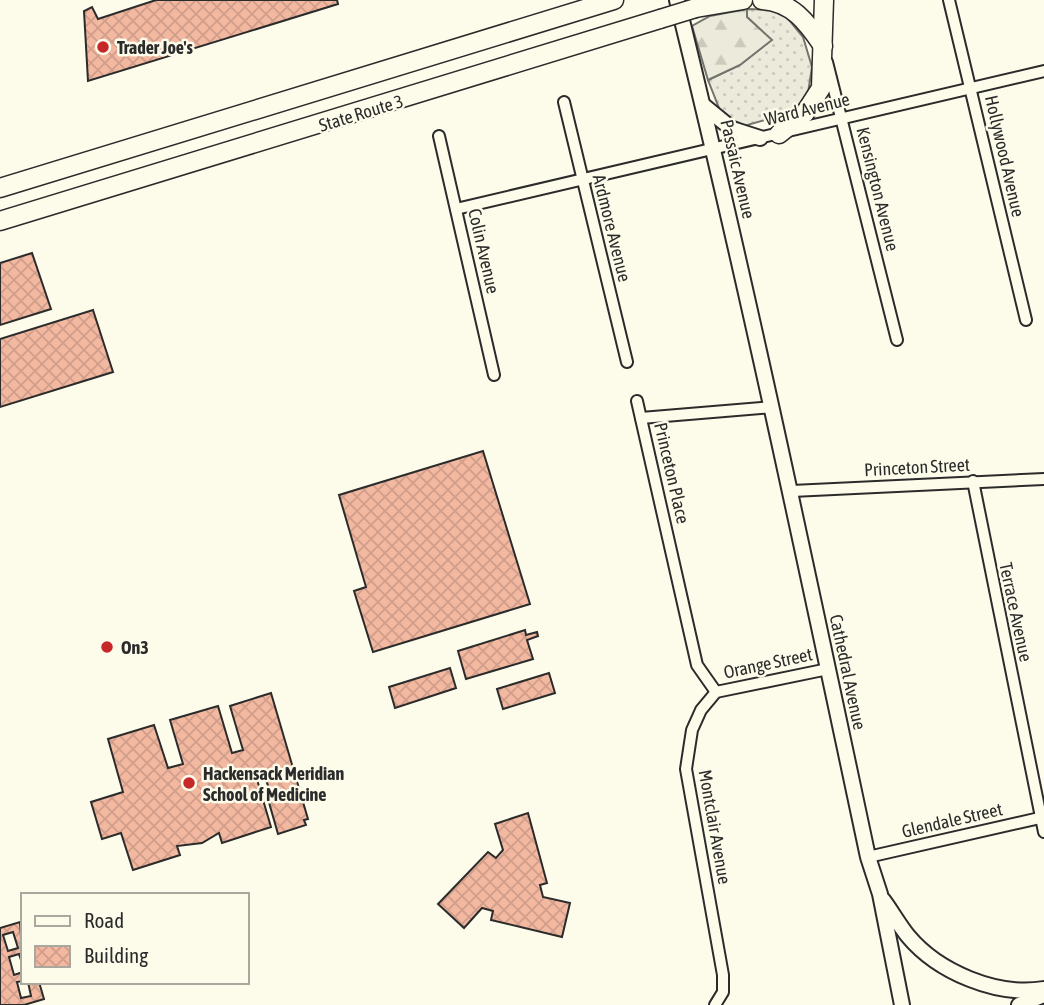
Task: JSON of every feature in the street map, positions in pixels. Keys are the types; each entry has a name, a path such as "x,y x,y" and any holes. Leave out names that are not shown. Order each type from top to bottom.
{"highway":[{"name":"State Route 3","path":"0,188 614,0"},
{"name":"State Route 3","path":"0,222 720,0"},
{"path":"696,8 743,0"},
{"path":"762,0 790,8 807,23 823,46"},
{"path":"779,134 805,113 817,97 824,75 824,0"}],"main road":[{"name":"Passaic Avenue","path":"677,0 759,347"},
{"path":"703,106 732,129 760,138"},
{"name":"Cathedral Avenue","path":"759,347 792,491 867,857 880,894 902,1005"},
{"path":"880,894 909,937 934,959 968,978 1001,988 1044,989"},
{"path":"1019,1005 1044,995"}],"street":[{"name":"Hollywood Avenue","path":"949,0 1026,320"},
{"name":"Kensington Avenue","path":"823,46 897,341"},
{"name":"Ward Avenue","path":"456,209 1044,71"},
{"name":"Ardmore Avenue","path":"564,102 627,362"},
{"name":"Colin Avenue","path":"439,136 494,375"},
{"path":"637,401 642,418"},
{"name":"Princeton Place","path":"716,692 697,665 642,418 773,407"},
{"name":"Princeton Street","path":"792,491 1044,479"},
{"name":"Terrace Avenue","path":"973,481 1044,832"},
{"name":"Orange Street","path":"716,692 828,669"},
{"name":"Montclair Avenue","path":"715,1005 723,992 723,975 686,769 692,730 701,710 716,692"},
{"name":"Glendale Street","path":"867,857 1043,818"}],"green space":[{"path":"747,9 781,10 803,37 812,67 808,93 793,112 744,126 721,113 708,80 740,65 771,40 747,17"},
{"path":"747,9 747,17 772,40 740,65 708,80 692,26 710,16"}],"building":[{"path":"156,0 337,0 338,4 88,81 84,11 92,7 98,19"},
{"path":"32,253 51,309 0,325 0,263"},
{"path":"93,310 113,372 0,407 0,339"},
{"path":"483,451 530,604 373,652 354,591 366,587 339,495"},
{"path":"525,630 526,635 537,632 538,636 527,640 533,659 466,679 458,651"},
{"path":"450,668 456,688 395,708 389,687"},
{"path":"549,673 555,693 503,709 497,689"},
{"name":"Hackensack Meridian School of Medicine","path":"271,693 308,819 304,820 306,825 278,834 266,792 270,790 264,776 256,776 271,827 222,843 219,833 202,843 177,846 180,855 133,870 121,833 102,839 91,802 123,792 108,739 154,725 168,768 183,764 170,720 218,706 232,753 243,750 230,706"},
{"path":"528,813 547,883 540,885 543,897 570,903 562,937 491,920 493,911 482,908 464,928 438,904 488,852 496,858 503,850 495,824"},
{"path":"20,922 21,960 19,954 9,957 14,975 21,973 21,981 17,982 21,998 31,996 28,984 40,984 44,999 24,1005 0,1005 0,928","holes":["13,932 18,948 8,951 3,935"]}],"place":[{"name":"Trader Joe's","path":"103,47"},
{"name":"On3","path":"107,647"},
{"name":"Hackensack Meridian School of Medicine","path":"189,783"}]}
